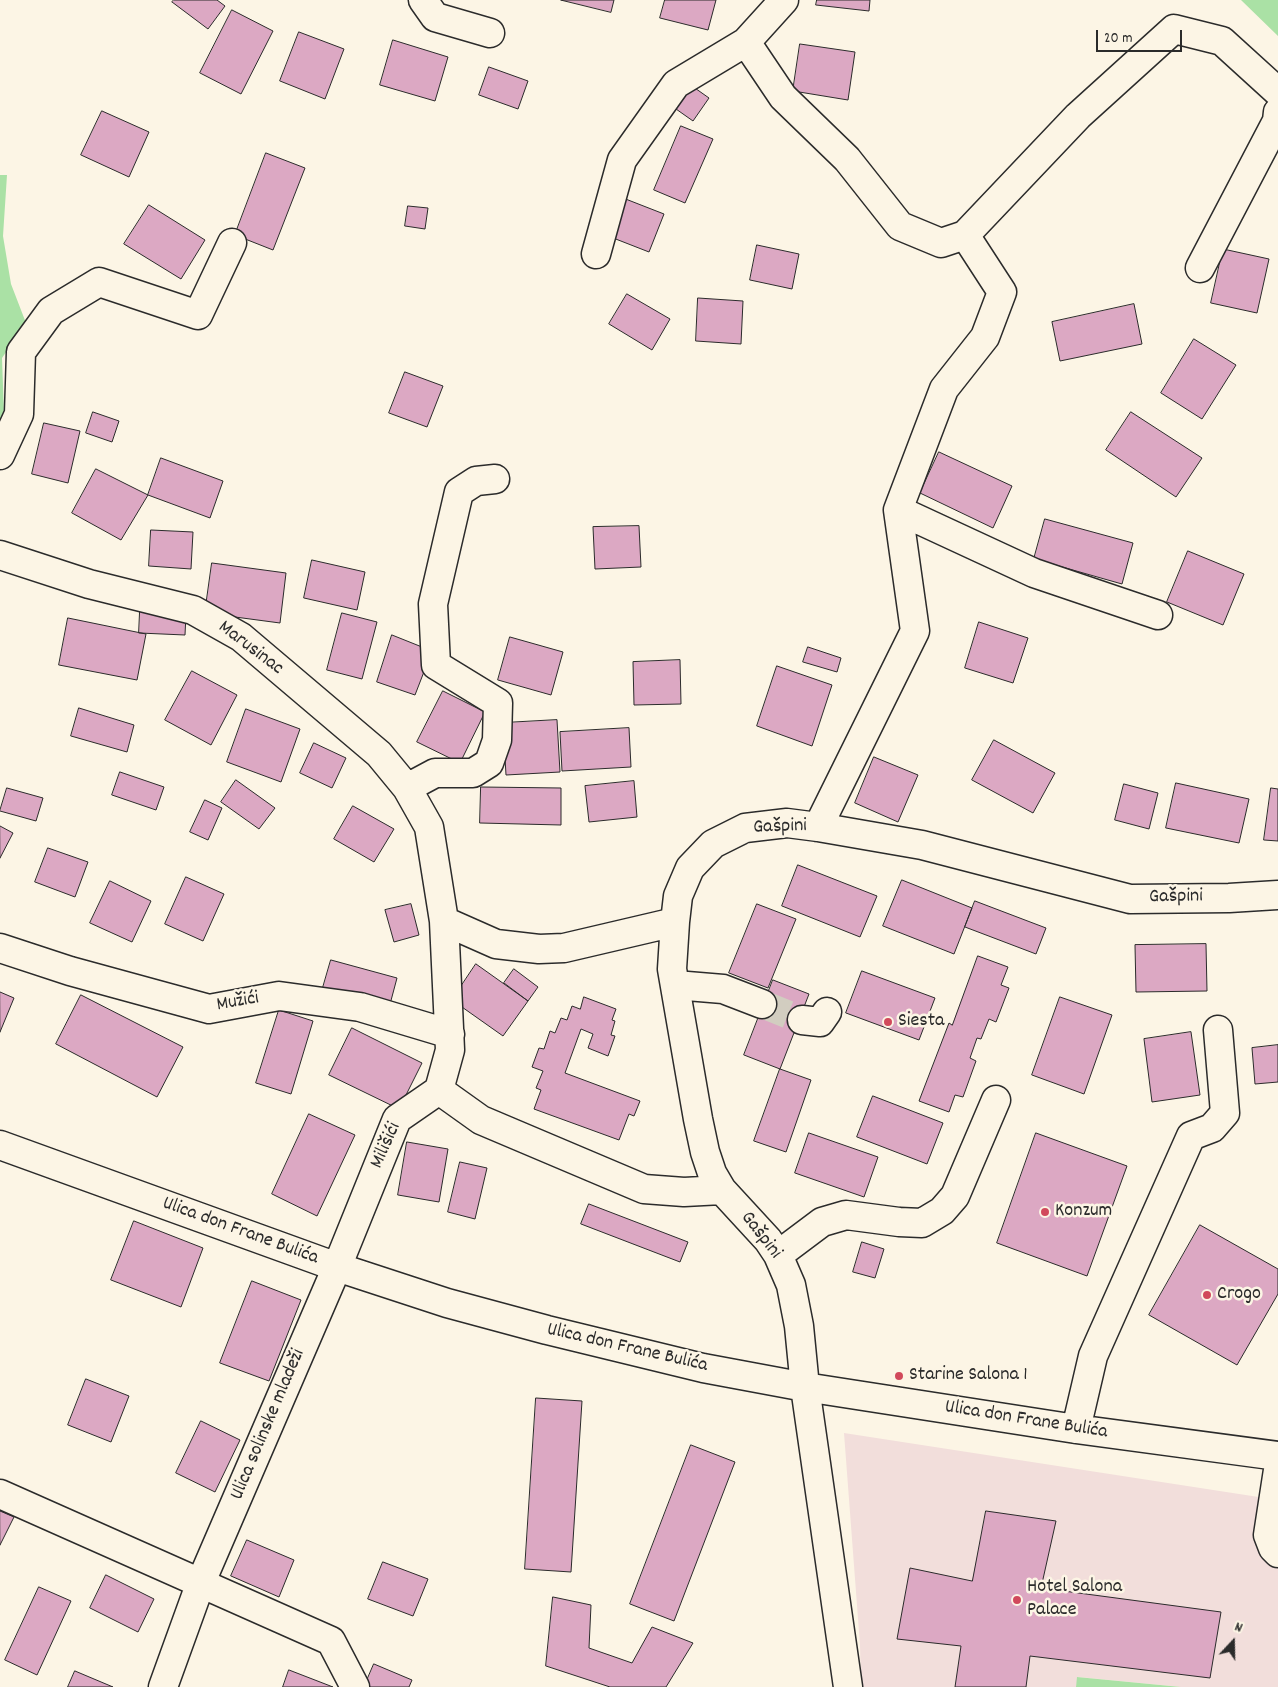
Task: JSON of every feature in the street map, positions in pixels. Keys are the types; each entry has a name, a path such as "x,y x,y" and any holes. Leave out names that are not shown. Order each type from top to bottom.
{"street":[{"path":"423,0 435,17 490,33"},
{"path":"596,254 622,160 676,84 746,42 784,0"},
{"path":"746,42 783,97 847,159 900,226 941,243 965,236 1078,116 1174,29 1222,41 1278,92"},
{"path":"1200,268 1276,121 1278,112"},
{"path":"818,827 916,631 898,510 944,389 985,337 1002,292 965,236"},
{"path":"0,455 19,414 21,352 51,310 99,282 198,315 232,243"},
{"path":"495,479 476,482 459,492 433,604 436,665 498,703 497,740 489,763 473,773 435,773 407,788 429,827 444,921 450,1050 439,1090 481,1120 644,1189 684,1192 722,1190"},
{"path":"898,510 1034,573 1158,615"},
{"name":"Marusinac","path":"0,555 89,584 193,610 241,637 379,754 407,788"},
{"name":"Gašpini","path":"848,1687 805,1386 799,1326 791,1285 778,1256 768,1240 722,1190 712,1173 705,1152 672,970 678,896 690,868 713,844 745,828 787,824 818,827 922,845 1130,898 1229,898 1278,895"},
{"path":"444,921 496,944 539,949 564,948 675,922"},
{"name":"Mužići","path":"0,948 70,971 209,1009 279,996 360,1007 450,1034"},
{"path":"675,986 723,989 762,1004"},
{"path":"1076,1429 1094,1356 1191,1136 1212,1128 1225,1113 1218,1030"},
{"name":"Milišići","path":"337,1267 397,1119 439,1090"},
{"path":"778,1256 822,1222 846,1215 922,1223 942,1211 955,1196 996,1100"},
{"name":"Ulica don Frane Bulića","path":"0,1145 337,1267 447,1303 547,1330 703,1368 1076,1429 1278,1456"},
{"name":"Ulica solinske mladeži","path":"163,1687 201,1582 337,1267"},
{"path":"1278,1470 1268,1535 1273,1548 1278,1553"},
{"path":"0,1494 332,1641 355,1687"}],"shaded area":[{"path":"844,1433 1278,1500 1278,1687 1181,1687 1078,1677 1076,1687 861,1687 860,1645"}],"green space":[{"path":"1241,0 1278,0 1278,36"},
{"path":"0,175 7,175 3,236 11,284 26,323 2,358 4,413 0,425"},
{"path":"1077,1677 1181,1687 1076,1687"}],"building":[{"path":"174,0 217,0 225,6 208,29 172,2"},
{"path":"561,0 614,0 611,12"},
{"path":"665,0 716,0 708,30 660,18"},
{"path":"817,0 870,0 869,11 816,5"},
{"path":"232,10 273,31 241,94 200,73"},
{"path":"299,32 344,49 325,99 280,81"},
{"path":"393,40 448,57 435,101 380,85"},
{"path":"800,44 855,52 848,100 793,91"},
{"path":"489,67 528,81 518,109 479,95"},
{"path":"692,86 709,98 693,121 676,109"},
{"path":"102,111 149,132 129,177 81,155"},
{"path":"681,126 713,139 685,203 654,190"},
{"path":"266,153 305,168 273,250 235,235"},
{"path":"623,198 664,214 649,252 608,236"},
{"path":"149,205 205,240 181,279 124,244"},
{"path":"408,206 428,208 425,229 405,226"},
{"path":"757,245 799,254 792,289 750,280"},
{"path":"1223,249 1269,259 1257,313 1211,303"},
{"path":"627,294 670,319 652,350 609,324"},
{"path":"698,298 743,301 741,344 696,341"},
{"path":"1134,304 1142,344 1060,361 1052,322"},
{"path":"1194,339 1236,365 1202,419 1161,393"},
{"path":"405,372 443,386 427,427 389,413"},
{"path":"93,412 119,421 112,442 86,433"},
{"path":"1131,412 1202,458 1176,497 1106,450"},
{"path":"44,423 80,431 68,483 32,474"},
{"path":"939,452 1012,486 993,528 920,493"},
{"path":"161,458 223,481 210,518 148,495"},
{"path":"96,469 148,495 121,540 72,513"},
{"path":"1045,519 1133,543 1122,584 1034,559"},
{"path":"639,526 641,567 595,569 593,527"},
{"path":"151,530 193,532 191,569 149,566"},
{"path":"1188,551 1244,574 1223,625 1167,602"},
{"path":"312,560 365,572 357,610 304,598"},
{"path":"212,563 286,573 280,623 205,613"},
{"path":"140,611 186,614 185,635 139,633"},
{"path":"342,613 377,622 362,679 327,670"},
{"path":"68,618 146,634 137,680 59,665"},
{"path":"979,622 1028,638 1013,683 965,668"},
{"path":"392,635 432,651 415,695 377,682"},
{"path":"510,637 563,652 551,695 498,680"},
{"path":"808,647 841,658 837,672 803,662"},
{"path":"680,660 681,704 634,705 633,662"},
{"path":"777,666 832,685 812,746 757,726"},
{"path":"192,671 237,695 211,745 165,720"},
{"path":"443,691 485,712 460,763 417,742"},
{"path":"79,708 134,725 127,752 71,736"},
{"path":"246,709 300,729 281,782 227,762"},
{"path":"557,720 560,772 506,775 503,723"},
{"path":"629,728 631,767 562,771 560,732"},
{"path":"994,740 1055,773 1033,813 972,780"},
{"path":"314,743 346,758 332,788 300,773"},
{"path":"874,757 918,775 898,822 855,803"},
{"path":"120,772 164,787 156,810 112,795"},
{"path":"236,780 275,808 259,829 221,802"},
{"path":"634,781 637,817 589,822 585,786"},
{"path":"1176,783 1249,799 1239,843 1166,828"},
{"path":"1124,784 1158,793 1149,829 1115,820"},
{"path":"481,787 561,788 561,825 480,823"},
{"path":"7,788 43,798 36,821 0,811"},
{"path":"1271,788 1278,789 1278,841 1264,840"},
{"path":"205,800 222,808 208,840 190,832"},
{"path":"353,806 394,829 374,862 334,839"},
{"path":"0,826 13,833 0,858"},
{"path":"48,848 88,862 75,897 35,882"},
{"path":"798,865 877,896 860,937 782,906"},
{"path":"186,877 224,894 203,941 165,924"},
{"path":"902,880 972,908 954,954 883,926"},
{"path":"110,881 151,901 132,942 90,923"},
{"path":"975,901 1046,928 1036,954 965,927"},
{"path":"411,904 419,935 394,942 385,910"},
{"path":"757,904 796,919 768,988 729,973"},
{"path":"1206,944 1207,991 1136,992 1135,945"},
{"path":"978,956 1008,967 1001,985 1009,988 996,1022 989,1019 981,1039 977,1038 970,1058 976,1061 963,1097 955,1095 949,1112 919,1101 949,1023 952,1025"},
{"path":"331,960 397,978 389,1008 322,991"},
{"path":"476,964 528,1001 503,1036 452,1000"},
{"path":"514,969 538,987 528,1001 504,983"},
{"path":"862,971 935,998 919,1040 846,1013"},
{"path":"773,980 809,994 780,1069 744,1055"},
{"path":"0,992 14,998 0,1032"},
{"path":"81,995 183,1047 157,1097 56,1044"},
{"path":"584,997 616,1009 612,1020 615,1021 611,1035 615,1036 608,1056 588,1048 593,1034 581,1029 565,1073 640,1101 634,1116 629,1114 619,1140 534,1109 541,1090 536,1088 543,1071 532,1067 539,1048 544,1049 550,1031 555,1033 561,1018 567,1020 572,1006 580,1009"},
{"path":"1060,997 1112,1015 1084,1094 1032,1075"},
{"path":"279,1010 313,1021 291,1094 256,1083"},
{"path":"352,1028 422,1063 399,1109 329,1075"},
{"path":"1191,1032 1200,1095 1152,1102 1144,1039"},
{"path":"1278,1045 1278,1082 1255,1084 1252,1048"},
{"path":"780,1069 811,1080 786,1152 754,1141"},
{"path":"873,1096 943,1123 927,1164 857,1137"},
{"path":"309,1114 355,1135 317,1216 272,1194"},
{"path":"809,1133 878,1157 864,1197 795,1173"},
{"path":"1036,1133 1127,1166 1087,1276 997,1243"},
{"path":"407,1142 448,1149 439,1202 398,1195"},
{"path":"460,1162 487,1168 475,1219 448,1212"},
{"path":"589,1204 688,1242 680,1262 581,1224"},
{"path":"134,1221 203,1248 181,1307 111,1280"},
{"path":"1200,1225 1278,1269 1278,1294 1237,1365 1149,1315"},
{"path":"862,1242 884,1249 875,1278 853,1272"},
{"path":"252,1281 301,1300 269,1381 220,1363"},
{"path":"86,1379 129,1396 111,1442 68,1425"},
{"path":"536,1398 582,1401 571,1572 525,1569"},
{"path":"201,1421 240,1440 215,1492 176,1473"},
{"path":"691,1445 735,1462 674,1621 630,1604"},
{"path":"0,1511 14,1517 0,1545"},
{"name":"Hotel Salona Palace","path":"986,1511 1056,1521 1041,1588 1221,1612 1210,1678 1030,1656 1026,1687 955,1687 961,1646 897,1639 910,1568 972,1581"},
{"path":"247,1540 294,1560 279,1597 231,1576"},
{"path":"383,1562 428,1579 413,1616 368,1599"},
{"path":"106,1575 154,1599 138,1632 90,1608"},
{"path":"39,1587 71,1601 37,1675 5,1660"},
{"path":"553,1597 591,1605 589,1648 632,1663 652,1627 693,1643 666,1687 610,1687 546,1666"},
{"path":"374,1664 412,1680 409,1687 370,1687 365,1685"},
{"path":"289,1670 333,1687 283,1687"},
{"path":"75,1671 113,1687 68,1687"}],"tunnel":[{"path":"762,1004 802,1020"}],"place":[{"name":"Siesta","path":"888,1022"},
{"name":"Konzum","path":"1045,1212"},
{"name":"Crogo","path":"1207,1295"},
{"name":"Starine Salona 1","path":"899,1376"},
{"name":"Hotel Salona Palace","path":"1017,1600"}]}
